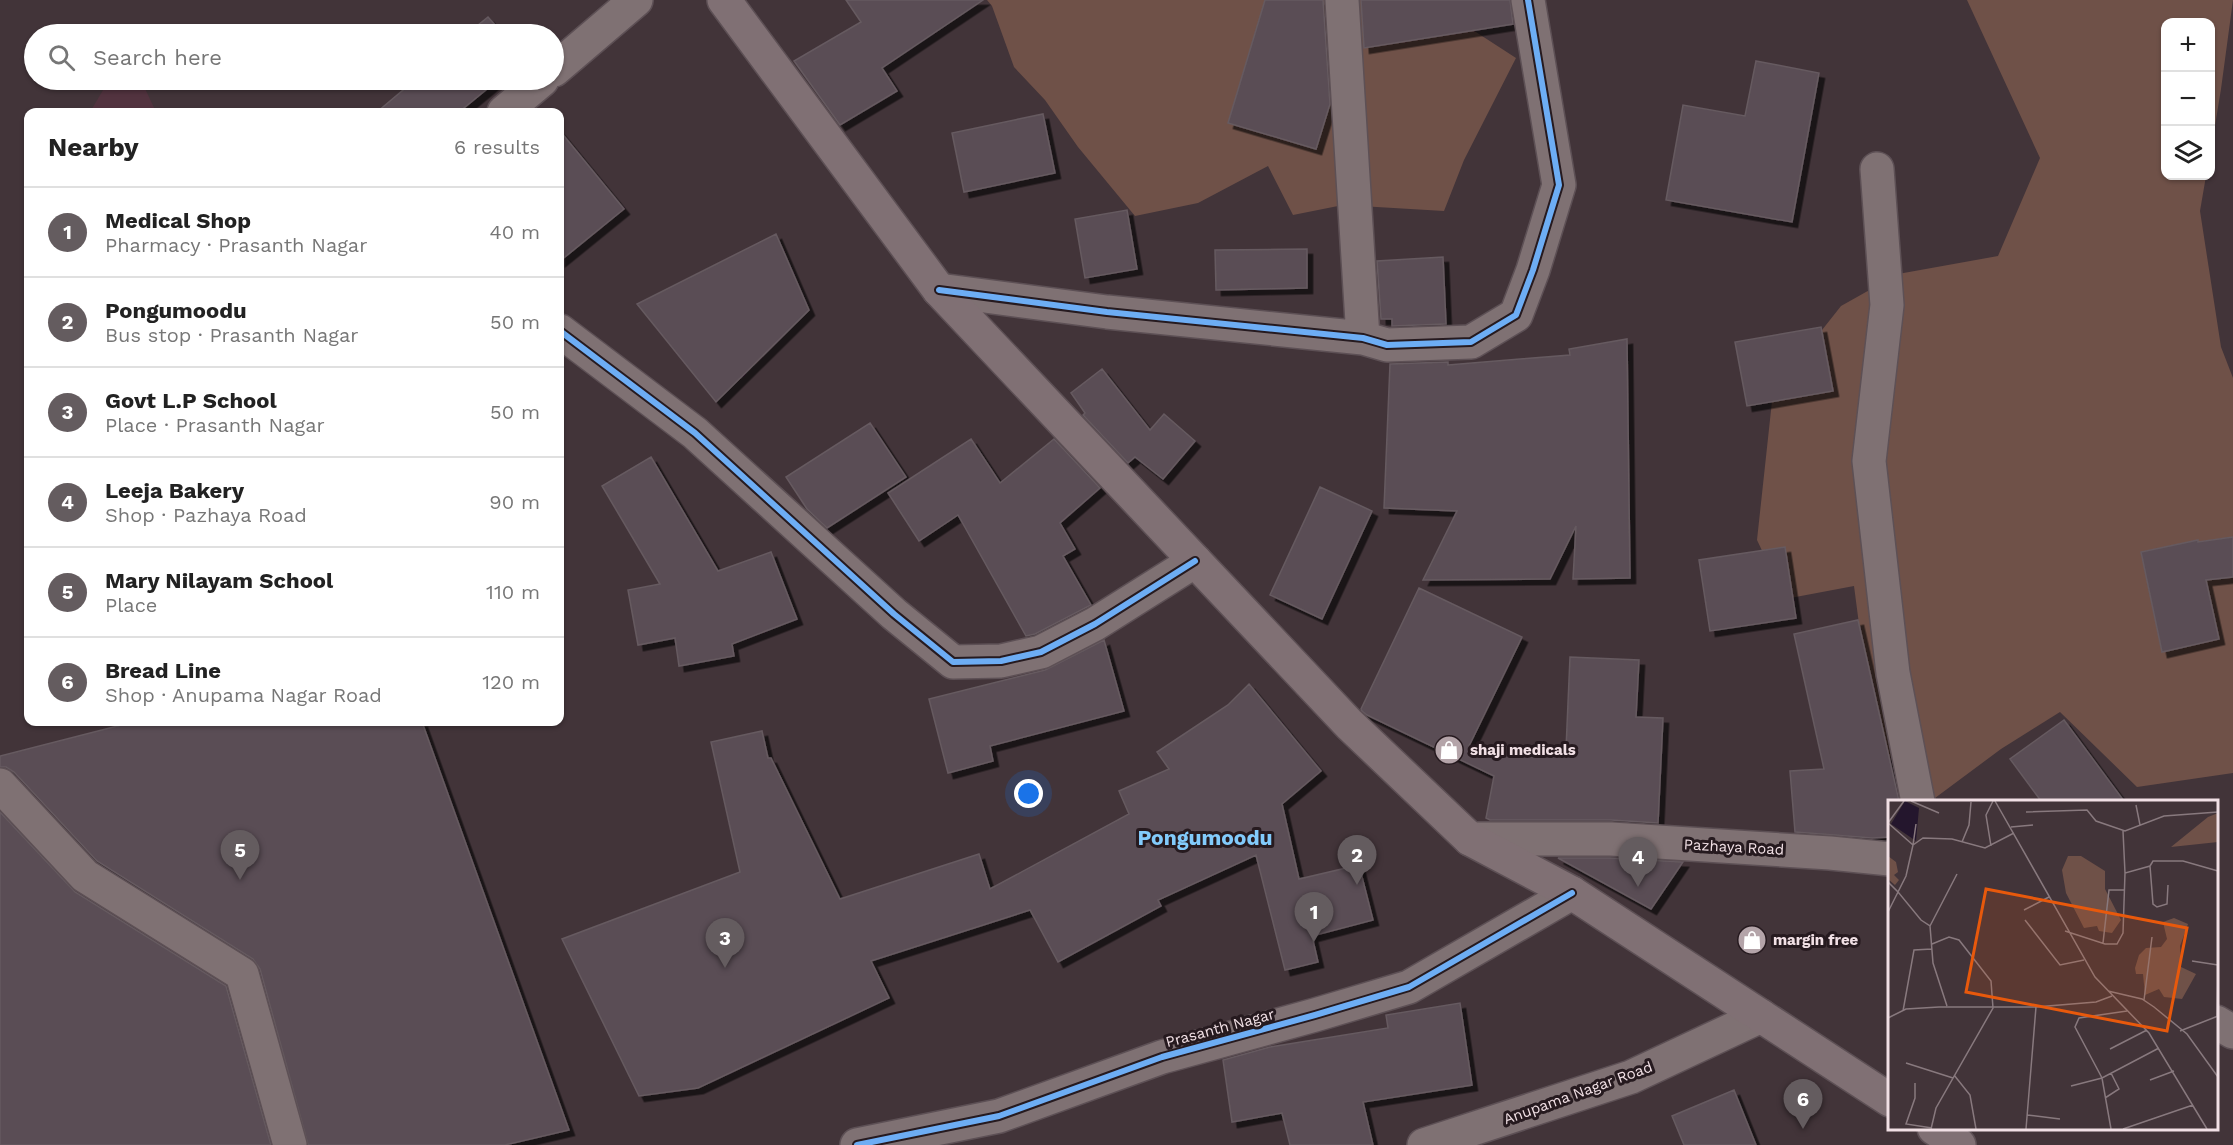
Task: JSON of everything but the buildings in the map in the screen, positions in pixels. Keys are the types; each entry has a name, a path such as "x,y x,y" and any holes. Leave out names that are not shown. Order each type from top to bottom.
{"main road":[{"path":"724,0 939,290 1349,724 1470,839 1572,893 1888,1099"},
{"path":"1937,1130 1959,1145"}],"street":[{"path":"564,61 636,0"},
{"path":"1342,0 1363,338"},
{"path":"939,290 1107,312 1363,338 1387,345 1471,342 1516,315 1533,270 1559,185 1528,0"},
{"path":"509,108 530,90"},
{"path":"1877,168 1887,305 1869,461 1893,673 1918,800"},
{"path":"564,334 695,432 894,614 953,662 1001,661 1041,652 1095,624 1194,561"},
{"path":"0,785 86,876 242,974 290,1145"},
{"name":"Pazhaya Road","path":"1470,839 1611,840 1830,853 1888,859"},
{"name":"Prasanth Nagar","path":"857,1145 999,1116 1162,1057 1409,987 1572,893"},
{"name":"Anupama Nagar Road","path":"1424,1145 1631,1077 1761,1016"},
{"path":"2218,1023 2233,1032"}],"shaded area":[{"path":"987,0 1445,0 1462,23 1516,58 1464,160 1444,211 1343,205 1293,215 1268,166 1198,203 1135,216 1078,147 1045,100 1014,67 992,6"},
{"path":"1967,0 2233,0 2215,126 2215,18 2161,18 2161,180 2205,180 2200,211 2221,347 2233,378 2233,773 2137,787 2060,712 2001,749 1932,800 1925,800 1874,739 1854,586 1785,599 1757,540 1773,392 1841,306 1898,274 1998,256 2040,158"},
{"path":"103,90 146,90 154,108 92,108"}],"cycle path":[{"path":"939,290 1107,312 1363,338 1387,345 1471,342 1516,315 1533,270 1559,185 1528,0"},
{"path":"564,334 695,433 894,614 953,662 1001,661 1041,652 1095,624 1195,561"},
{"path":"857,1145 999,1116 1162,1057 1409,987 1572,893"}],"place":[{"name":"shaji medicals","path":"1449,750"},
{"name":"Mary Nilayam School","path":"240,880"},
{"name":"Pongumoodu","path":"1357,885"},
{"name":"Leeja Bakery","path":"1638,887"},
{"name":"margin free","path":"1752,940"},
{"name":"Medical Shop","path":"1314,942"},
{"name":"Govt L.P School","path":"725,968"},
{"name":"Bread Line","path":"1803,1129"}],"district":[{"name":"Pongumoodu","path":"1205,837"}]}
